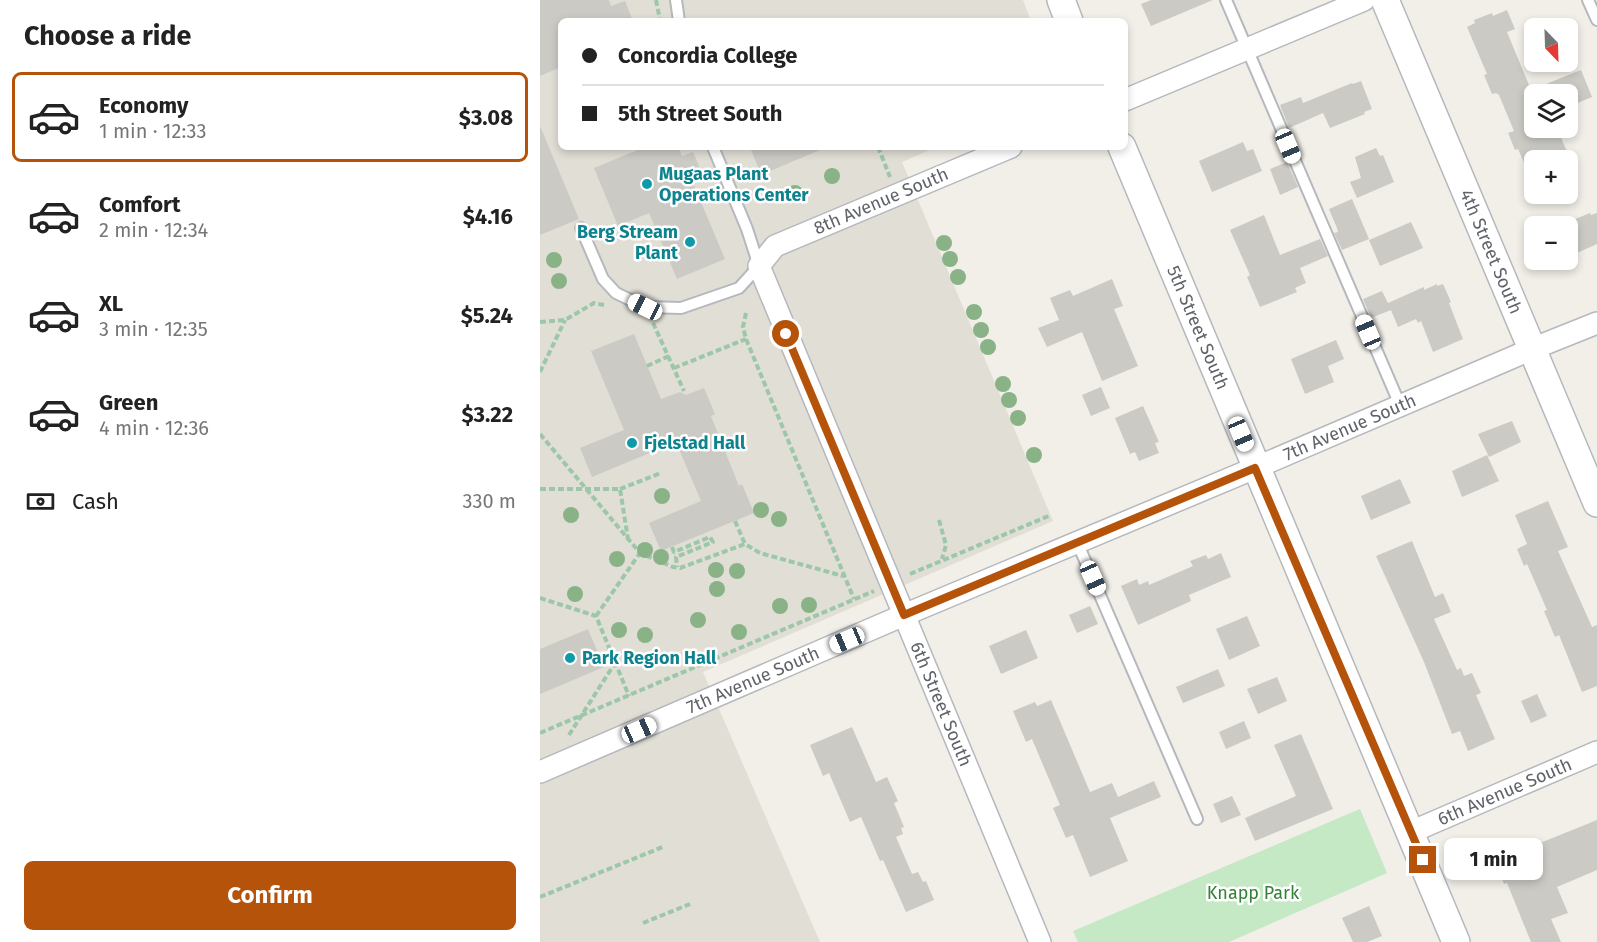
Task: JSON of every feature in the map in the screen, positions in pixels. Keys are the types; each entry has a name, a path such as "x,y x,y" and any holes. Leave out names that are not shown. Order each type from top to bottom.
{"street":[{"path":"1061,0 1068,18"},
{"path":"1128,99 1364,0"},
{"name":"4th Street South","path":"1385,0 1597,503"},
{"name":"8th Avenue South","path":"759,266 775,246 1004,150"},
{"name":"5th Street South","path":"1123,150 1456,942"},
{"name":"6th Street South","path":"759,266 1040,942"},
{"name":"7th Avenue South","path":"540,772 904,615 1597,323"},
{"name":"6th Avenue South","path":"1411,832 1597,752"}],"lane":[{"path":"676,0 679,18"},
{"path":"1226,0 1400,405"},
{"path":"1588,0 1597,20"},
{"path":"581,228 603,279 616,293 645,307 681,309 739,288 759,266 747,229 714,150"},
{"path":"1077,542 1197,819"}],"path":[{"path":"656,0 659,18"},
{"path":"879,150 897,194"},
{"path":"540,322 565,320 594,303 606,305"},
{"path":"746,313 743,327 746,339 854,599"},
{"path":"540,372 565,320"},
{"path":"648,320 653,323 684,391"},
{"path":"674,368 746,339"},
{"path":"647,366 669,356"},
{"path":"540,434 640,554 677,567 745,544"},
{"path":"540,489 620,489 661,473"},
{"path":"620,489 628,540"},
{"path":"540,733 1051,514"},
{"path":"939,520 946,545 942,560"},
{"path":"735,521 745,544 760,553 843,576"},
{"path":"672,547 674,552 710,537 712,542 676,557 677,567"},
{"path":"596,616 640,554"},
{"path":"540,598 596,616 629,696"},
{"path":"567,740 615,662"},
{"path":"540,897 665,846"},
{"path":"643,923 690,904"}],"shaded area":[{"path":"540,0 1023,0 1030,18 558,18 558,150 930,150 902,162 1053,521 703,672 820,942 540,942"}],"green space":[{"name":"Knapp Park","path":"1360,809 1387,873 1229,942 1078,942 1073,931"}],"building":[{"path":"540,0 609,0 611,6 625,1 632,18 558,18 558,68 540,76"},
{"path":"1151,0 1213,0 1151,26 1141,4"},
{"path":"1507,10 1515,29 1507,32 1529,84 1524,84 1524,138 1561,138 1566,150 1524,150 1524,163 1518,149 1515,150 1508,133 1514,131 1499,95 1492,94 1484,75 1487,74 1467,27 1475,23 1474,20 1492,13 1493,16"},
{"path":"1581,70 1592,97 1578,103 1578,84 1546,84"},
{"path":"1361,81 1372,109 1364,112 1365,114 1330,128 1323,113 1289,128 1280,105 1301,97 1303,103"},
{"path":"540,126 579,219 540,235"},
{"path":"1243,142 1247,151 1253,149 1262,171 1212,192 1199,161"},
{"path":"1376,148 1380,156 1383,155 1394,182 1357,198 1350,182 1361,178 1355,157"},
{"path":"638,150 679,150 682,156 693,152 701,171 690,176 725,259 677,279 649,213 618,226 594,168"},
{"path":"751,150 820,150 761,175"},
{"path":"1287,162 1298,187 1280,195 1270,169"},
{"path":"1352,199 1369,239 1342,250 1334,233 1338,232 1329,209"},
{"path":"1597,213 1597,244 1578,253 1578,218"},
{"path":"1264,215 1280,255 1320,239 1328,256 1300,268 1306,283 1295,288 1297,292 1260,307 1247,277 1250,275 1230,230"},
{"path":"1411,222 1423,248 1380,266 1369,240"},
{"path":"1112,279 1123,306 1114,309 1138,366 1102,381 1082,332 1047,347 1038,328 1059,320 1050,298 1070,290 1073,296"},
{"path":"1437,284 1437,286 1443,284 1463,339 1433,352 1421,321 1418,323 1416,319 1398,327 1391,310 1371,318 1363,299 1382,291 1388,303 1424,287 1424,290"},
{"name":"Fjelstad Hall","path":"634,334 661,399 680,392 686,395 704,388 715,414 711,416 739,486 742,484 754,513 661,551 649,523 701,501 676,442 592,477 580,448 624,430 591,351"},
{"path":"1336,340 1344,359 1328,366 1334,382 1305,394 1291,359"},
{"path":"1101,387 1110,408 1091,416 1082,395"},
{"path":"1143,406 1159,442 1155,443 1159,453 1139,461 1135,452 1130,454 1115,418"},
{"path":"1512,421 1521,442 1489,457 1478,434"},
{"path":"1487,455 1499,481 1462,497 1452,471"},
{"path":"1400,479 1411,503 1371,520 1361,496"},
{"path":"1548,501 1568,547 1558,551 1592,627 1597,625 1597,686 1582,692 1559,635 1555,637 1544,611 1547,610 1527,564 1524,566 1517,549 1527,544 1515,515"},
{"path":"1412,541 1435,597 1443,593 1451,612 1434,619 1457,670 1461,668 1464,676 1472,673 1481,693 1476,695 1495,739 1468,751 1460,731 1452,734 1424,662 1376,556"},
{"path":"1221,553 1231,577 1189,595 1191,601 1138,625 1121,586 1137,579 1139,585 1148,581 1149,585 1193,566 1190,561 1206,555 1208,559"},
{"path":"1090,606 1098,624 1077,633 1069,615"},
{"path":"1247,616 1260,646 1229,660 1216,629"},
{"name":"Park Region Hall","path":"588,629 604,667 540,694 540,649"},
{"path":"1026,630 1038,658 1001,674 989,646"},
{"path":"1218,669 1225,686 1183,703 1176,687"},
{"path":"1277,677 1287,701 1258,714 1247,689"},
{"path":"1537,694 1547,716 1531,723 1521,701"},
{"path":"1051,700 1090,792 1112,783 1118,797 1154,781 1161,797 1110,818 1128,861 1090,877 1073,835 1066,838 1053,808 1060,805 1032,739 1026,742 1013,711 1035,702 1037,706"},
{"path":"1244,721 1251,738 1226,749 1219,732"},
{"path":"852,727 876,782 887,777 898,801 894,803 904,827 901,828 903,834 896,837 912,874 918,872 923,882 926,881 934,900 906,912 861,817 850,822 829,773 823,776 810,745"},
{"path":"1301,734 1333,809 1255,841 1245,818 1296,796 1274,745"},
{"path":"1232,796 1241,815 1221,823 1213,804"},
{"path":"1597,820 1597,870 1557,887 1568,913 1551,919 1561,942 1531,942 1492,853 1516,843 1520,851"},
{"path":"1369,906 1382,936 1367,942 1353,942 1342,918"}],"place":[{"name":"Mugaas Plant Operations Center","path":"647,184"},
{"name":"Berg Stream Plant","path":"690,242"},
{"name":"Fjelstad Hall","path":"632,443"},
{"name":"Park Region Hall","path":"570,658"}],"route":[{"path":"786,334 904,615 1255,468 1423,860"}]}
